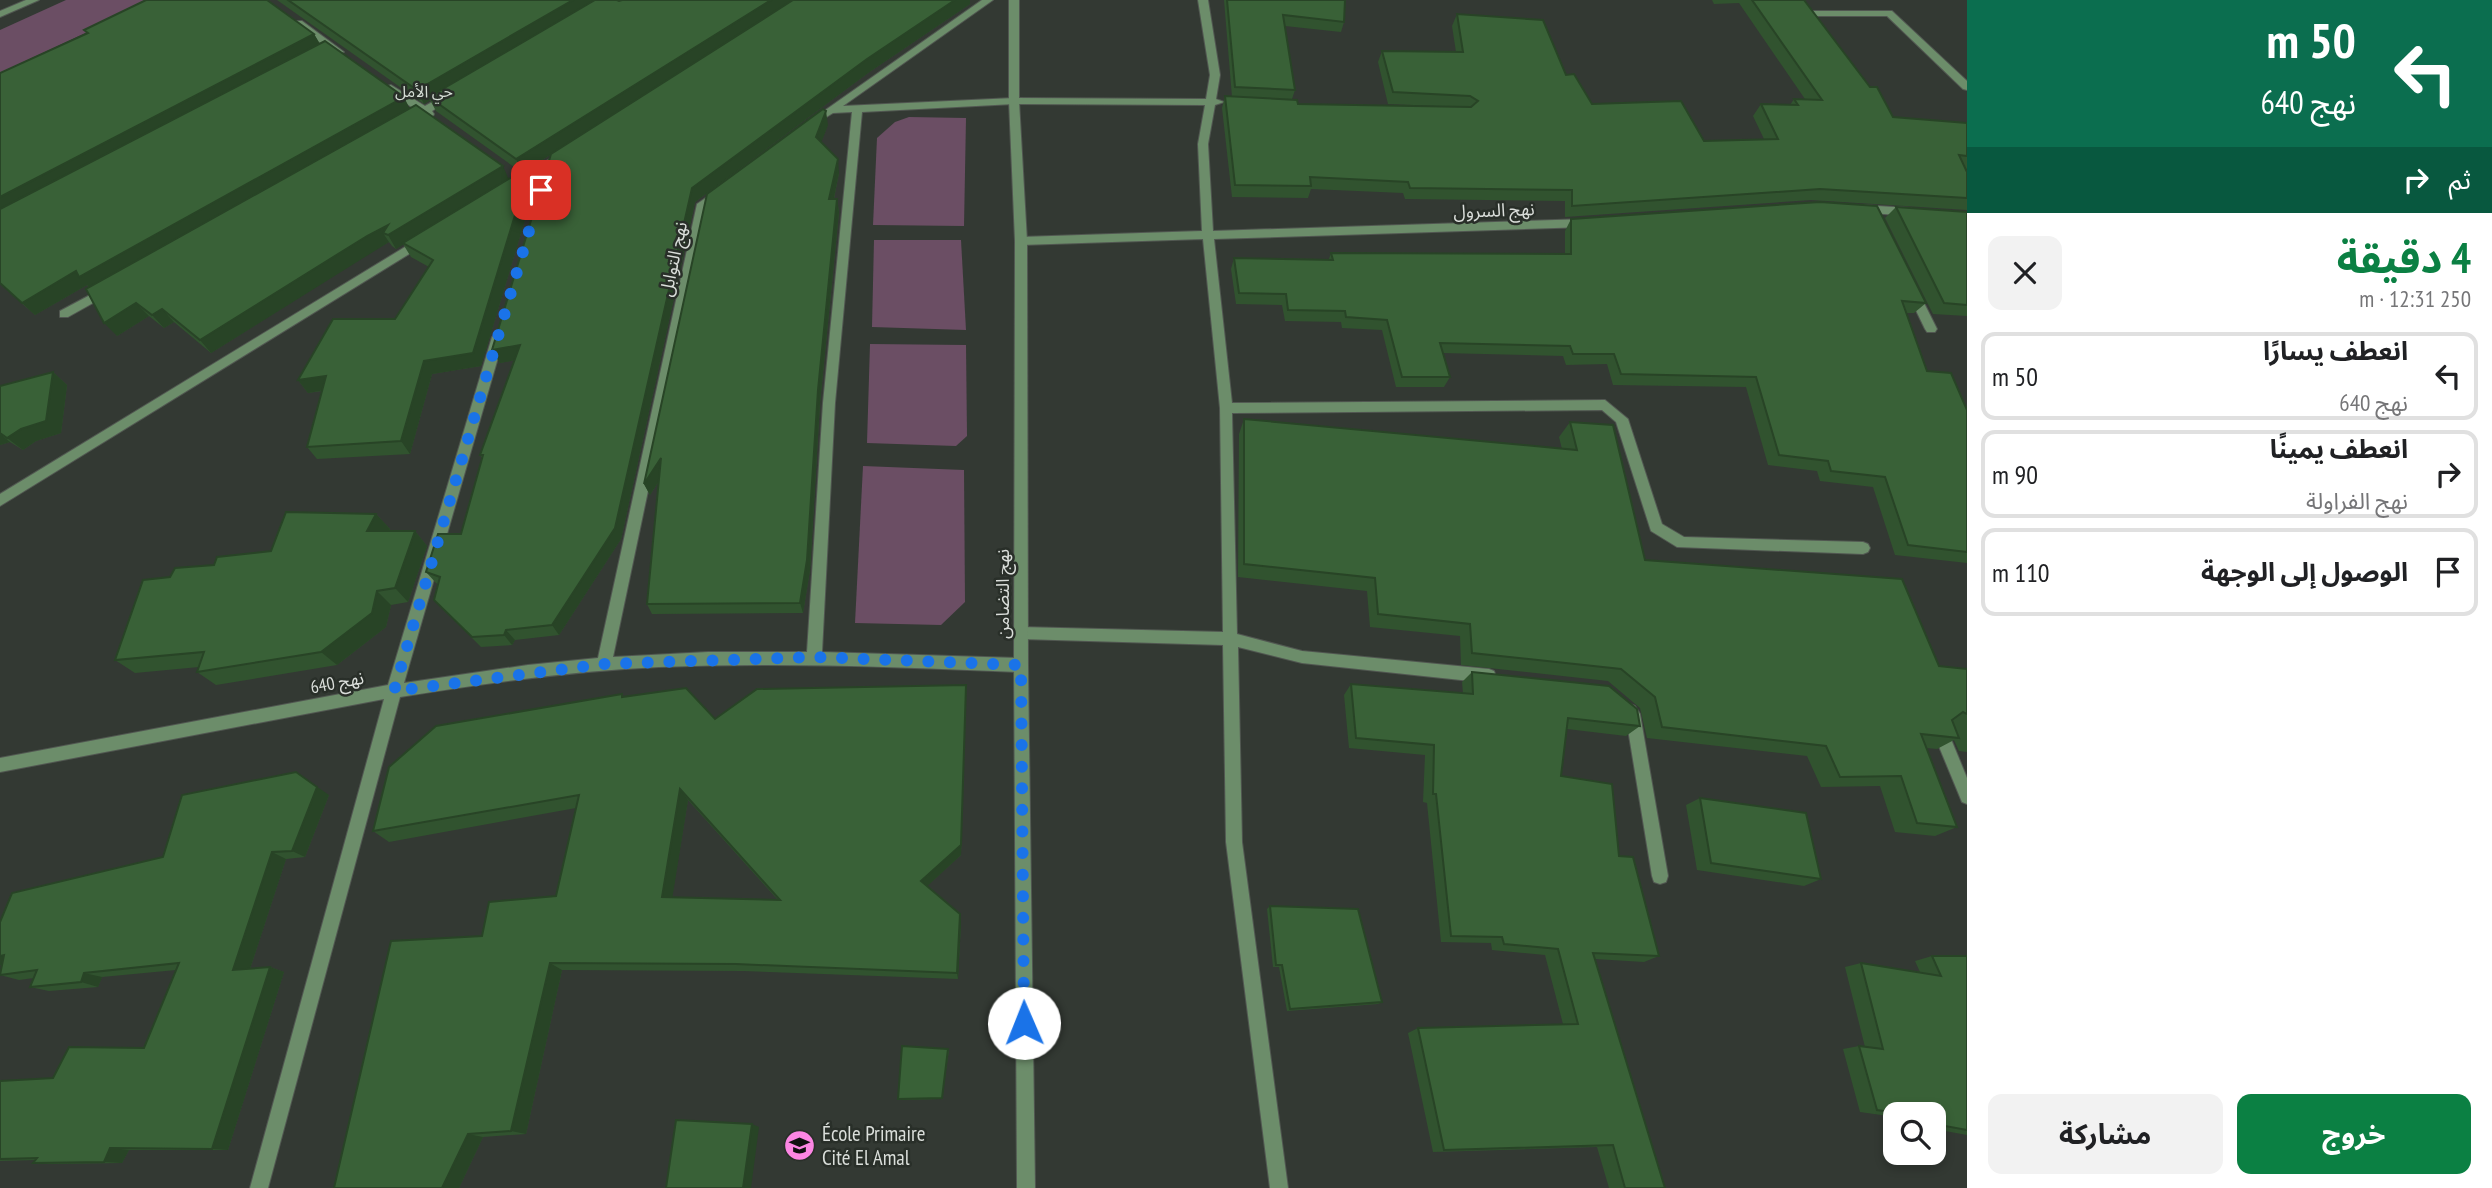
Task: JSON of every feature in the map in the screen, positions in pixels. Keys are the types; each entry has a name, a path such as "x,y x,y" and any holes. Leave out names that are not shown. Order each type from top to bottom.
{"street":[{"path":"0,15 34,0"},
{"path":"797,134 988,0"},
{"name":"نهج التضامن","path":"1014,0 1014,101 1021,242 1021,665 1026,1188"},
{"path":"1203,0 1218,102 1203,144 1208,236 1226,408 1234,842 1279,1188"},
{"path":"1806,14 1889,13 1967,88"},
{"path":"289,16 345,56"},
{"path":"322,55 334,48"},
{"path":"379,80 435,119"},
{"path":"400,125 460,90"},
{"path":"829,111 1014,101 1218,102"},
{"path":"814,657 829,403 857,109"},
{"path":"509,188 515,177 547,171 573,149"},
{"name":"نهج التوابل","path":"604,664 703,204 733,182"},
{"path":"1847,208 1926,214"},
{"path":"1872,209 1878,221"},
{"name":"نهج السرول","path":"1021,242 1601,222"},
{"path":"0,501 438,231"},
{"path":"64,314 124,280"},
{"path":"1908,281 1931,329"},
{"path":"259,1188 394,691 503,322"},
{"path":"1226,408 1605,405 1622,419 1656,527 1682,543 1863,548"},
{"path":"1021,633 1232,639 1301,657 1505,678"},
{"name":"نهج 640","path":"0,765 394,691 604,664 814,657 1021,665"},
{"path":"1622,705 1633,714 1660,876"},
{"path":"1941,732 1967,797"}],"shaded area":[{"path":"66,0 156,0 0,73 0,30"},
{"path":"909,117 966,118 964,226 873,225 877,138 895,122"},
{"path":"874,240 961,240 966,330 872,327"},
{"path":"870,344 966,345 967,436 956,446 867,443"},
{"path":"863,466 964,470 965,602 941,625 855,623"}],"building":[{"path":"146,0 267,0 314,34 0,197 0,73 88,33 84,30"},
{"path":"288,0 573,0 417,90"},
{"path":"595,0 771,0 516,159 429,97"},
{"path":"793,0 955,0 867,59 692,188 615,528 552,625 506,630 504,635 472,637 434,600 440,577 426,572 438,534 461,534 483,455 480,455 520,345 492,350 551,154"},
{"path":"1227,0 1345,0 1344,22 1283,15 1295,90 1235,87"},
{"path":"1752,0 1804,0 1870,87 1877,87 1893,117 1967,123 1967,156 1959,155 1967,172 1967,198 1820,189 1572,206 1572,190 1410,188 1408,182 1310,177 1311,186 1235,185 1225,96 1297,100 1298,104 1471,107 1478,101 1470,96 1393,92 1382,51 1463,52 1457,14 1543,20 1566,75 1574,74 1592,104 1681,101 1704,141 1778,139 1761,104 1798,105 1794,99 1822,100"},
{"path":"325,41 404,97 79,277 76,271 22,303 0,283 0,209"},
{"path":"416,105 503,166 388,235 383,233 388,225 367,236 200,340 162,309 152,315 136,303 104,323 86,289"},
{"path":"823,109 826,111 816,137 838,159 829,199 837,199 818,390 807,560 800,603 647,604 661,458 644,484 707,194"},
{"path":"530,166 473,353 424,361 401,441 307,447 326,376 298,380 333,319 395,319 433,260 403,243"},
{"path":"1820,202 1877,206 1926,303 1902,301 1927,371 1951,373 1967,410 1967,552 1908,545 1885,477 1831,471 1828,461 1779,455 1756,377 1621,374 1614,354 1573,354 1570,346 1440,343 1450,377 1402,377 1387,320 1346,317 1345,311 1288,310 1286,294 1239,293 1234,258 1333,260 1331,253 1571,254 1571,219"},
{"path":"1896,207 1967,212 1967,305 1944,303"},
{"path":"53,372 46,421 21,429 7,438 0,433 0,386"},
{"path":"1244,419 1577,450 1570,422 1613,425 1645,560 1902,579 1939,666 1967,669 1967,714 1963,712 1952,720 1959,738 1921,734 1957,827 1917,823 1901,776 1840,777 1826,746 1662,727 1655,697 1621,669 1472,653 1470,624 1378,614 1375,578 1244,564"},
{"path":"286,512 376,514 367,531 415,531 395,588 377,591 372,613 321,652 197,672 204,652 115,660 143,580 170,577 175,568 214,565 217,557 271,551"},
{"path":"1472,672 1609,686 1637,709 1640,726 1568,718 1561,776 1612,784 1619,856 1633,857 1659,956 1593,953 1665,1188 1625,1188 1613,1145 1444,1150 1418,1028 1578,1024 1558,949 1504,944 1502,937 1451,936 1436,794 1433,794 1434,745 1356,738 1351,684 1473,694"},
{"path":"966,685 961,845 921,881 960,914 957,973 736,964 550,963 511,1131 468,1134 442,1188 334,1188 391,941 482,936 489,902 556,896 579,795 373,831 389,767 436,726 622,694 622,697 686,688 715,719 757,689","holes":["680,789 780,900 662,897"]},
{"path":"296,772 317,787 292,851 272,852 233,970 270,967 212,1149 110,1148 104,1162 33,1163 37,1158 0,1159 0,1081 53,1078 69,1047 144,1048 179,963 84,973 81,982 30,987 37,970 0,975 4,955 0,956 0,922 12,893 163,857 182,795"},
{"path":"1700,798 1806,813 1821,879 1711,863"},
{"path":"1270,906 1358,909 1382,1002 1290,1009 1282,965 1276,965"},
{"path":"1932,956 1967,956 1967,1130 1946,1126 1946,1102 1883,1102 1883,1111 1877,1110 1859,1046 1883,1049 1861,963 1941,976"},
{"path":"902,1046 948,1049 942,1098 898,1099"},
{"path":"676,1120 752,1124 743,1188 666,1188"}],"place":[{"name":"École Primaire Cité El Amal","path":"799,1145"}],"district":[{"name":"حي الأمل","path":"424,91"}],"route":[{"path":"541,190 394,691 604,664 814,657 1021,665 1024,1023"}]}
